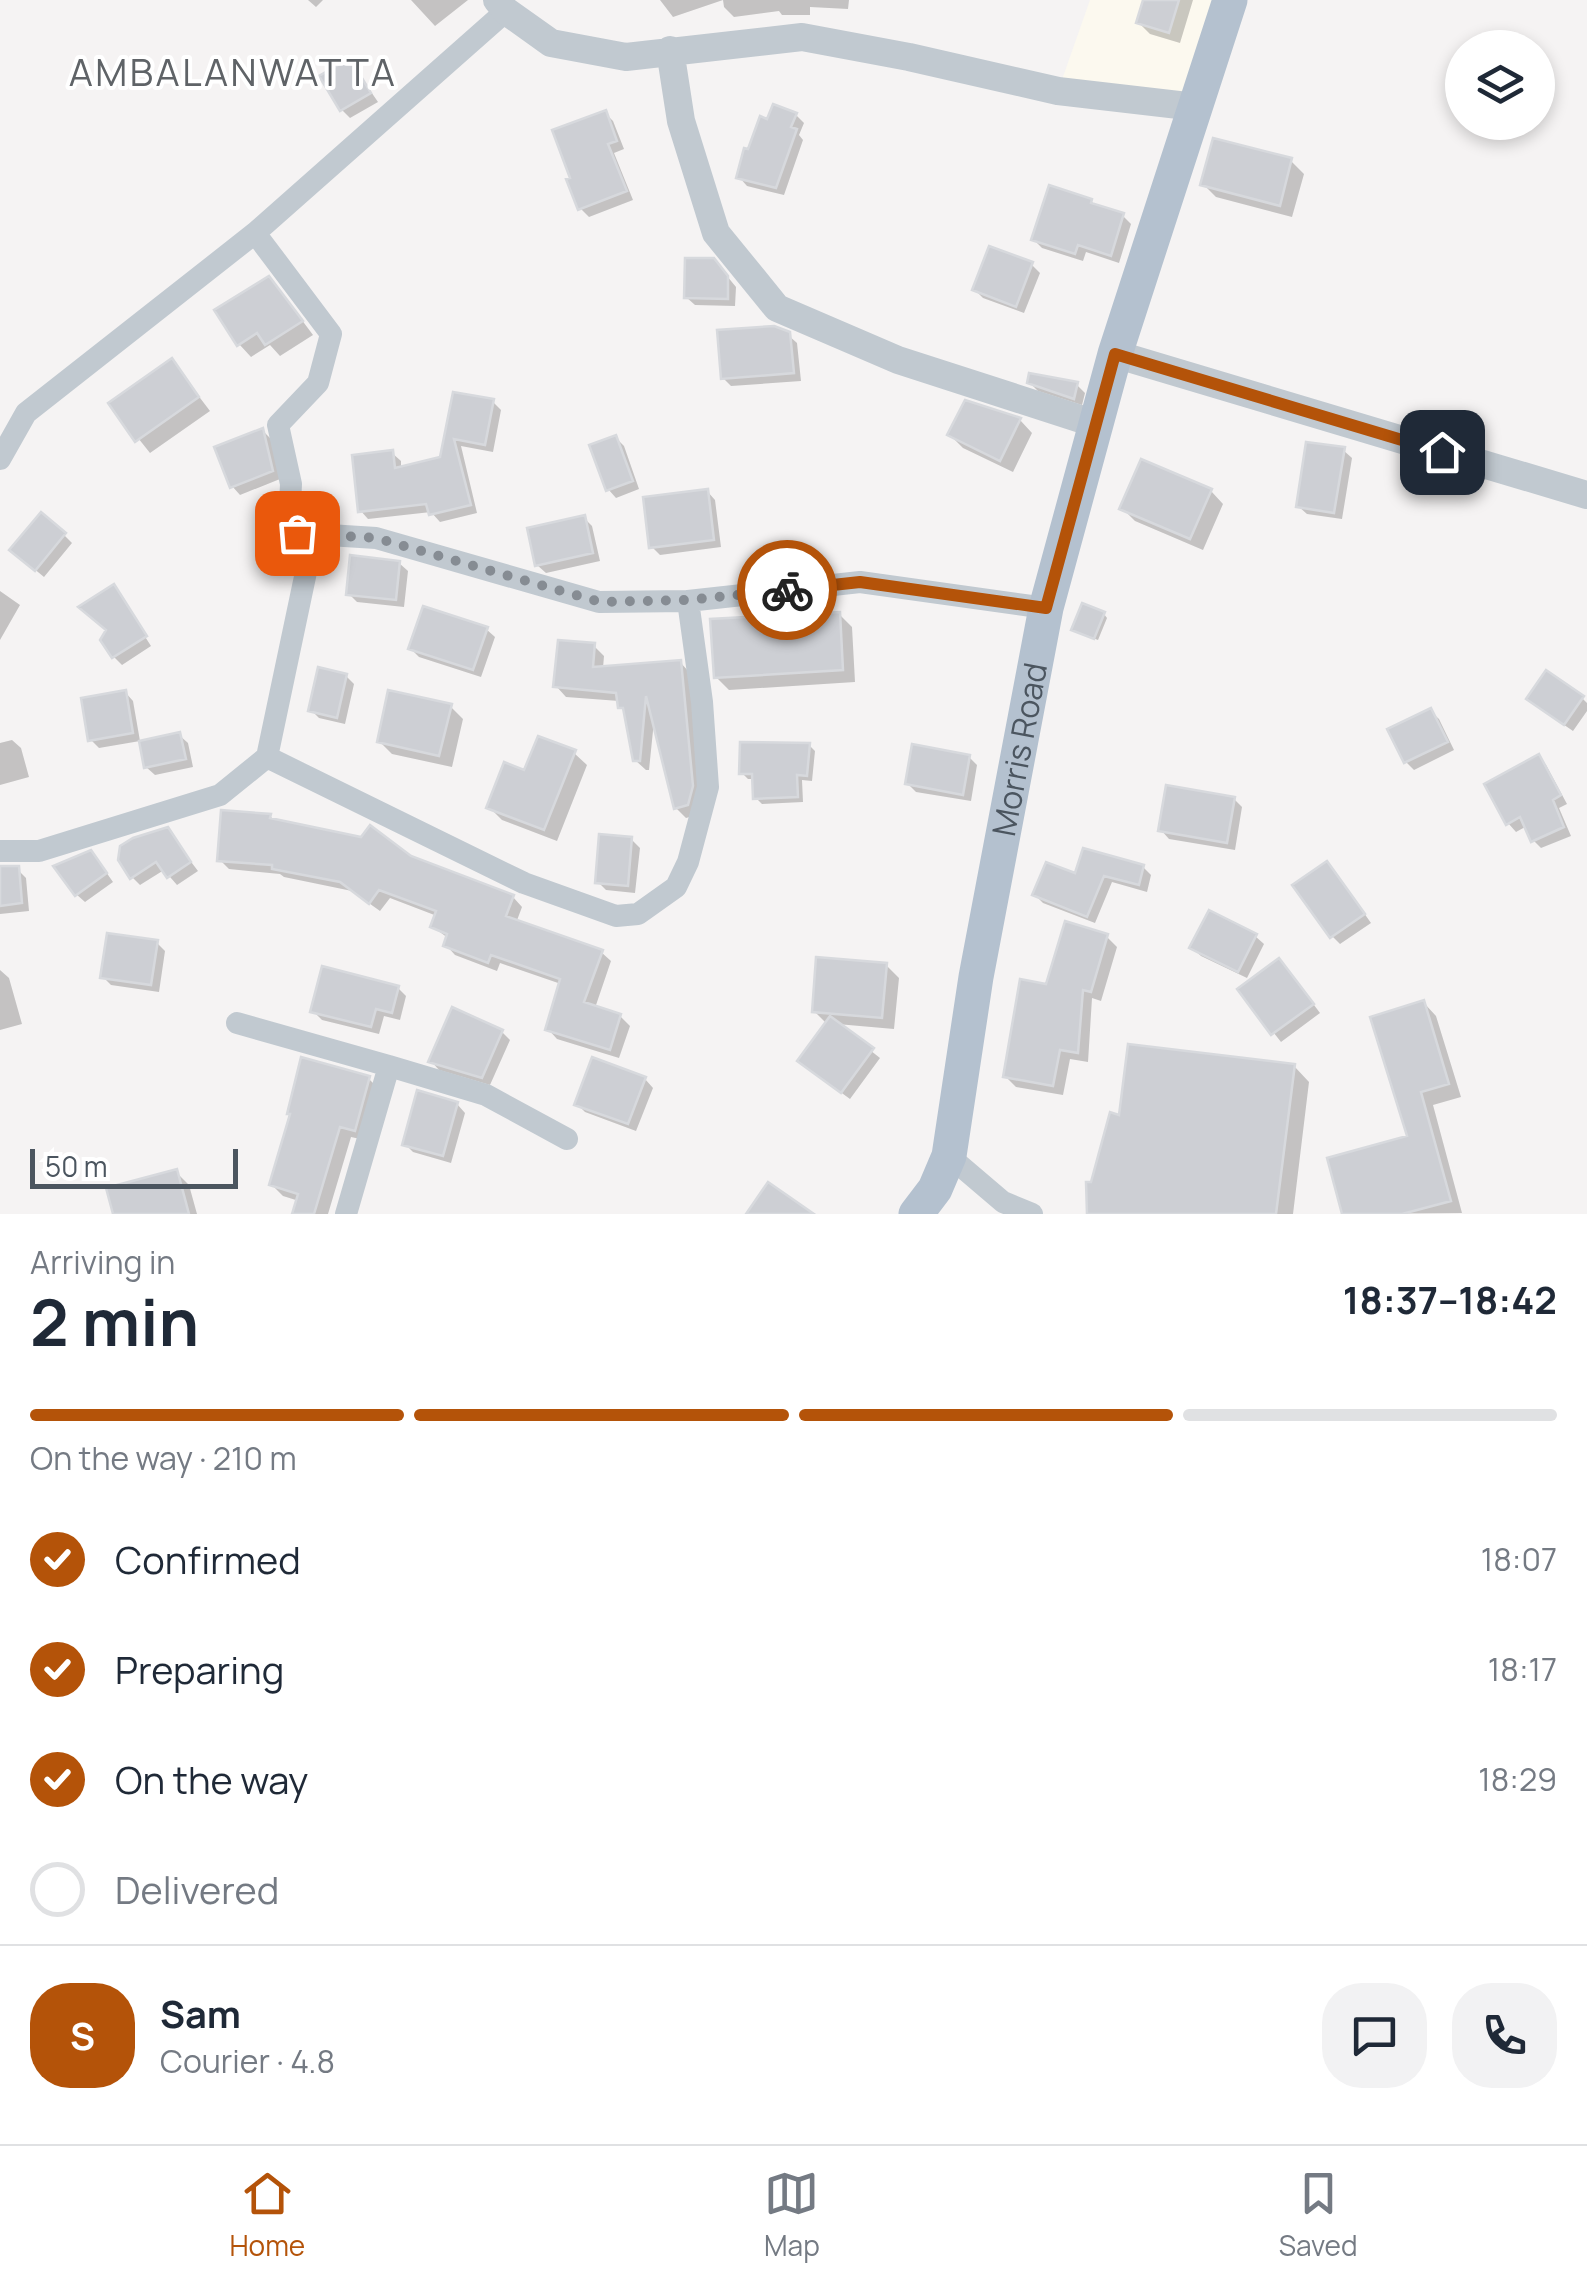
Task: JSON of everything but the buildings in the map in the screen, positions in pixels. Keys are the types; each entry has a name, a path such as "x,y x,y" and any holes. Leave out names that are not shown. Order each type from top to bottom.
{"main road":[{"name":"Morris Road","path":"916,1214 936,1190 949,1156 976,978 1046,608 1115,354 1230,0"}],"street":[{"path":"0,459 26,413 256,233 502,6 550,43 626,57 802,37 910,56 1058,91 1196,107"},
{"path":"670,50 681,121 716,234 777,308 898,360 1096,424"},
{"path":"256,233 331,334 318,383 278,425 291,484 289,525 297,533 376,538 600,602 688,600 860,582 1046,608"},
{"path":"1115,354 1587,495"},
{"path":"0,850 39,850 220,795 268,758 314,534"},
{"path":"268,758 524,883 616,916 638,914 676,887 688,862 708,787 702,702 688,600"},
{"path":"237,1023 486,1096 567,1140"},
{"path":"346,1214 389,1066"},
{"path":"949,1156 1003,1202 1032,1214"}],"shaded area":[{"path":"1090,0 1230,0 1196,107 1058,91"}],"way so far":[{"path":"297,533 376,538 600,602 688,600 787,590"}],"district":[{"name":"AMBALANWATTA","path":"233,71"}],"route":[{"path":"787,590 860,582 1046,608 1115,354 1442,452"}]}
